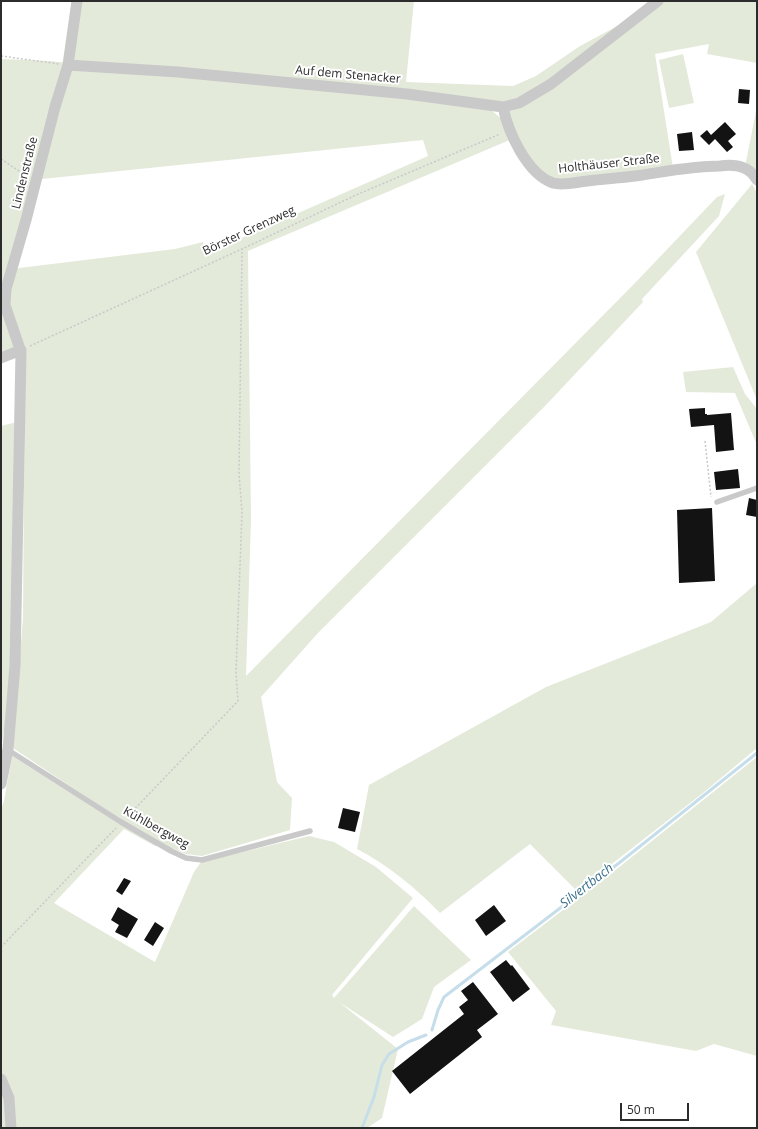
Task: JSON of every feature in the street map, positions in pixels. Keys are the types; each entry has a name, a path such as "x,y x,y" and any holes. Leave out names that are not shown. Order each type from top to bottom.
{"street":[{"name":"Lindenstraße","path":"1,784 8,749 15,666 21,350 5,305 6,288 26,220 55,107 68,65 77,1"},
{"name":"Auf dem Stenacker","path":"68,65 178,72 408,94 503,107 519,103 551,84 658,1"},
{"name":"Holthäuser Straße","path":"503,107 510,130 530,166 546,179 555,183 635,176 702,166 733,165 744,168 757,180"},
{"path":"1,358 21,350"},
{"path":"1,1079 9,1098 10,1128"}],"lane":[{"path":"717,502 757,488"},
{"name":"Kühlbergweg","path":"8,749 122,822 186,858 202,860 310,831"}],"path":[{"path":"1,56 68,65"},
{"name":"Börster Grenzweg","path":"21,350 356,195 510,130"},
{"path":"1,159 36,182"},
{"path":"1,947 238,701 236,672 242,512 239,474 242,249"},
{"path":"704,441 711,497 717,502"}],"green space":[{"path":"78,1 414,1 406,82 513,86 536,76 580,46 664,1 757,1 757,63 707,54 709,44 655,54 673,168 554,180 538,170 510,128 504,104 71,63"},
{"path":"683,54 694,103 669,108 659,60"},
{"path":"1,59 49,61 484,104 504,121 512,139 248,251 251,520 246,676 635,283 717,197 725,194 719,216 642,299 643,302 545,406 318,633 261,697 277,782 292,798 290,830 202,856 186,854 168,847 155,846 124,829 54,903 155,962 194,872 201,862 309,836 334,842 376,867 413,898 332,995 334,998 414,906 471,960 434,987 422,1019 393,1037 339,1002 398,1049 382,1118 367,1128 13,1128 1,1074 1,810 12,756 116,821 110,813 13,748 23,618 25,356 1,355","holes":["423,140 428,156 205,254 203,242 175,249 11,269 32,180"]},
{"path":"757,106 757,177 745,167"},
{"path":"752,184 757,193 757,400 696,252"},
{"path":"733,367 745,394 757,409 757,445 735,393 686,392 683,372"},
{"path":"17,422 13,635 5,726 1,747 1,426"},
{"path":"757,583 757,748 703,793 577,891 530,844 440,913 401,878 380,862 357,849 369,785 546,687 711,622"},
{"path":"757,757 757,1056 714,1044 696,1051 551,1025 556,1011 508,952 618,868"},
{"path":"1,1086 6,1098 6,1128 1,1128"}],"building":[{"path":"739,89 750,90 749,104 738,103"},
{"path":"725,122 736,134 728,141 733,147 727,152 715,139 709,145 700,136 707,130 711,135"},
{"path":"692,132 694,150 679,151 677,134"},
{"path":"705,408 705,414 707,415 731,413 734,450 716,452 714,425 691,427 689,409"},
{"path":"738,469 740,488 716,490 714,472"},
{"path":"749,498 757,500 757,517 746,515"},
{"path":"712,508 715,581 679,583 677,510"},
{"path":"343,808 360,812 355,832 338,828"},
{"path":"124,878 131,881 122,895 116,891"},
{"path":"494,905 506,921 486,936 475,920"},
{"path":"118,907 138,919 127,938 115,932 119,925 111,920"},
{"path":"155,922 164,928 153,946 144,940"},
{"path":"506,960 511,966 512,965 530,989 513,1002 490,972"},
{"path":"473,982 498,1014 477,1030 482,1037 410,1094 392,1071 464,1014 459,1007 468,1000 461,991"}],"waterway":[{"name":"Silvertbach","path":"432,1030 444,997 619,863 757,753"},
{"name":"Silvertbach","path":"362,1128 374,1097 382,1065 389,1054 408,1042 426,1035"}]}
